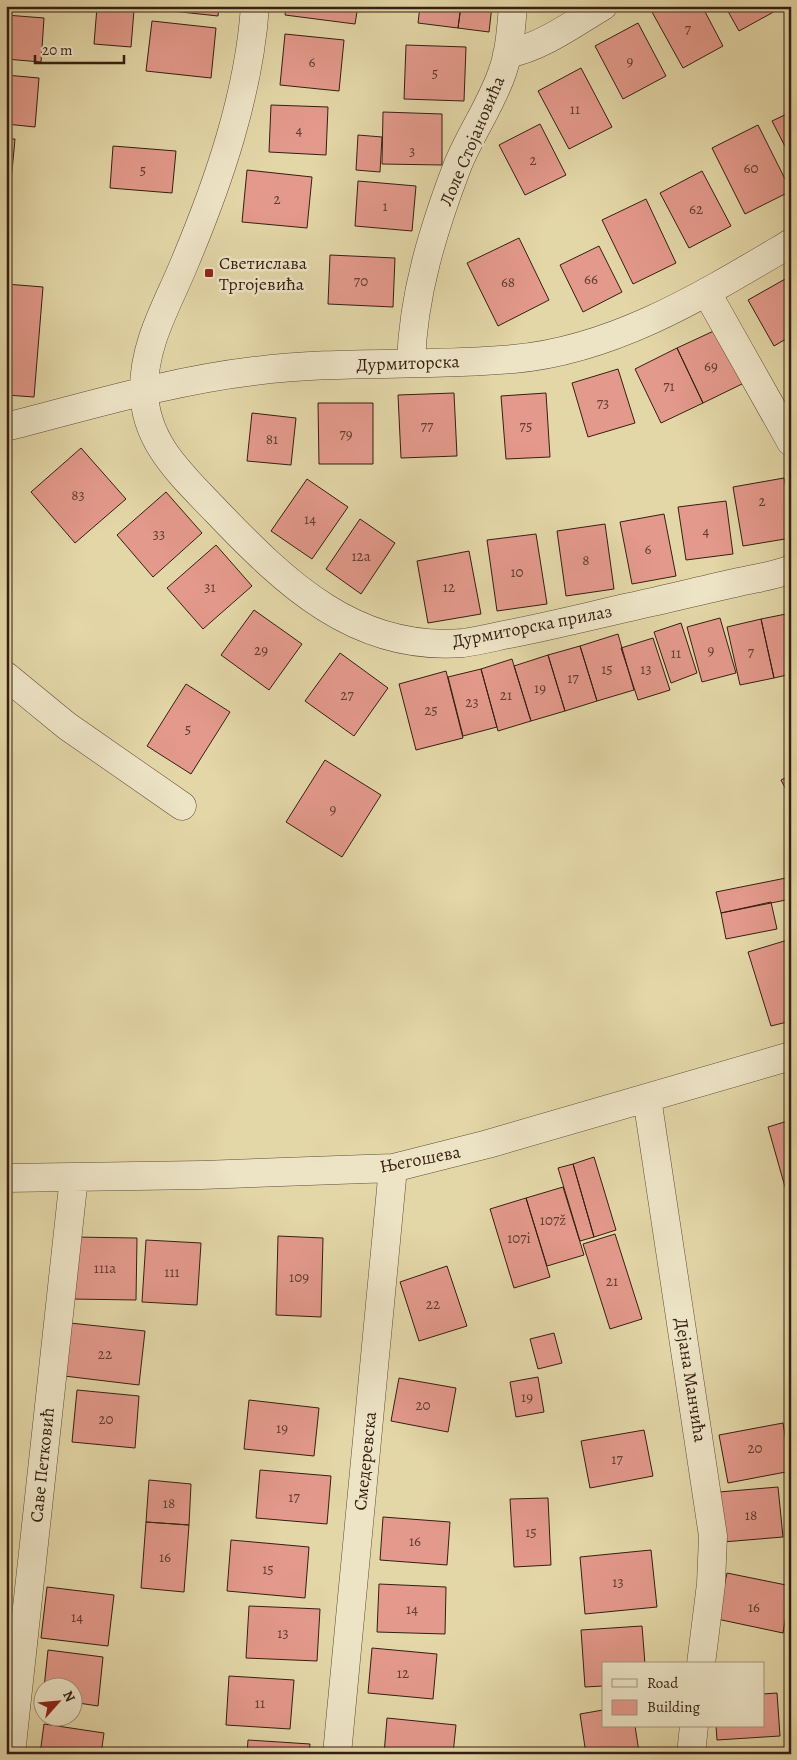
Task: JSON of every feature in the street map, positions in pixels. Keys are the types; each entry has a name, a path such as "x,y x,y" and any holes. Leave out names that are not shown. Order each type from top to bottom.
{"street":[{"path":"144,392 148,348 202,216 241,98 255,6"},
{"name":"Лоле Стојановића","path":"411,363 412,334 417,299 430,246 458,166 498,83 507,54 513,6"},
{"path":"507,54 526,49 552,37 603,6"},
{"name":"Дурмиторска","path":"6,427 144,392 255,370 514,359 563,350 610,337 707,293 791,243"},
{"path":"707,293 791,442"},
{"name":"Дурмиторска прилаз","path":"144,392 148,421 163,452 274,570 333,614 362,627 428,643 466,642 791,569"},
{"path":"6,676 67,726 182,806"},
{"name":"Његошева","path":"6,1178 393,1168 488,1144 791,1056"},
{"name":"Дејана Манчића","path":"648,1098 713,1536 711,1584 701,1662"},
{"name":"Смедеревска","path":"336,1754 393,1168"},
{"name":"Саве Петковић","path":"11,1754 74,1177"},
{"path":"691,1754 694,1728"}],"building":[{"path":"30,6 55,6 55,10"},
{"path":"153,6 219,6 218,16 153,9"},
{"path":"286,6 358,6 355,24 285,15"},
{"path":"420,6 461,6 458,28 418,23"},
{"path":"461,6 492,6 489,32 458,28"},
{"path":"663,6 702,6 723,46 683,68 652,12"},
{"path":"725,6 778,6 779,9 739,31"},
{"path":"97,7 134,10 131,47 94,44"},
{"path":"6,15 44,18 41,62 6,59"},
{"path":"152,21 216,28 211,78 146,71"},
{"path":"638,23 666,76 623,99 595,46"},
{"path":"285,34 344,40 339,91 280,85"},
{"path":"406,45 466,47 464,101 404,99"},
{"path":"581,68 612,127 569,149 538,91"},
{"path":"6,75 39,78 35,127 6,124"},
{"path":"271,105 328,107 326,155 269,152"},
{"path":"383,112 442,114 442,165 382,164"},
{"path":"791,112 791,158 772,121"},
{"path":"540,124 566,175 525,195 499,145"},
{"path":"758,125 791,191 745,214 712,148"},
{"path":"358,135 382,137 380,172 356,170"},
{"path":"6,139 15,139 11,182 6,182"},
{"path":"113,146 176,151 172,193 110,188"},
{"path":"247,170 312,177 307,228 242,222"},
{"path":"702,171 731,226 689,248 660,193"},
{"path":"358,181 416,186 412,231 355,226"},
{"path":"646,199 676,263 633,284 602,220"},
{"path":"519,238 549,300 498,326 467,263"},
{"path":"599,246 622,292 583,312 560,265"},
{"path":"330,255 395,258 393,307 328,304"},
{"path":"787,278 791,286 791,336 774,346 748,300"},
{"path":"6,284 43,287 34,397 6,395"},
{"path":"718,329 744,383 703,403 677,348"},
{"path":"677,348 703,403 661,423 635,369"},
{"path":"618,369 635,423 588,437 572,383"},
{"path":"454,393 457,456 401,458 398,395"},
{"path":"546,393 550,457 506,459 501,396"},
{"path":"318,403 373,403 373,464 319,464"},
{"path":"252,413 296,418 291,465 247,461"},
{"path":"81,448 126,499 75,543 31,492"},
{"path":"784,478 791,515 791,538 743,546 733,487"},
{"path":"307,479 348,507 312,559 271,531"},
{"path":"166,492 202,533 153,577 117,535"},
{"path":"726,501 733,554 686,560 678,507"},
{"path":"664,514 676,576 632,584 620,522"},
{"path":"360,519 395,543 361,594 326,569"},
{"path":"605,524 614,589 566,596 557,531"},
{"path":"536,534 547,604 497,611 487,540"},
{"path":"216,545 252,586 203,629 167,588"},
{"path":"469,551 481,614 428,623 417,561"},
{"path":"254,610 302,644 269,690 221,655"},
{"path":"791,613 791,674 774,678 761,619"},
{"path":"720,618 736,673 702,682 687,627"},
{"path":"761,619 774,678 740,685 727,627"},
{"path":"681,623 697,673 671,683 654,632"},
{"path":"618,634 634,690 597,701 580,646"},
{"path":"653,638 670,690 638,700 621,648"},
{"path":"580,646 597,701 565,711 548,655"},
{"path":"340,653 388,688 354,736 305,701"},
{"path":"548,655 565,711 531,721 514,666"},
{"path":"512,659 531,721 498,731 481,669"},
{"path":"481,669 497,727 463,736 448,677"},
{"path":"446,671 463,738 416,750 399,684"},
{"path":"186,684 230,712 191,774 147,746"},
{"path":"325,760 381,795 342,857 286,822"},
{"path":"791,775 791,799 781,780"},
{"path":"791,877 791,899 721,913 716,892"},
{"path":"771,902 777,929 726,939 721,913"},
{"path":"791,939 791,1021 771,1026 748,952"},
{"path":"791,1120 791,1193 787,1194 768,1127"},
{"path":"594,1157 616,1230 594,1237 573,1164"},
{"path":"573,1164 594,1237 580,1241 558,1168"},
{"path":"563,1187 584,1255 547,1266 526,1198"},
{"path":"526,1198 550,1277 514,1288 490,1209"},
{"path":"615,1234 642,1319 610,1329 583,1244"},
{"path":"278,1236 323,1238 321,1317 276,1315"},
{"path":"73,1237 137,1238 136,1300 72,1299"},
{"path":"146,1240 201,1243 197,1305 142,1302"},
{"path":"447,1266 467,1326 419,1341 400,1282"},
{"path":"70,1323 145,1331 139,1385 64,1376"},
{"path":"554,1333 562,1363 538,1369 530,1339"},
{"path":"538,1377 544,1412 516,1417 510,1382"},
{"path":"399,1378 456,1388 448,1432 391,1421"},
{"path":"77,1390 139,1396 135,1448 72,1442"},
{"path":"249,1400 319,1408 314,1456 244,1449"},
{"path":"783,1423 791,1471 728,1483 719,1435"},
{"path":"644,1430 653,1476 590,1488 581,1441"},
{"path":"260,1470 331,1476 327,1524 256,1518"},
{"path":"149,1480 191,1484 189,1525 146,1522"},
{"path":"778,1487 783,1537 723,1542 719,1492"},
{"path":"548,1498 551,1565 514,1567 510,1499"},
{"path":"383,1517 450,1522 447,1565 380,1560"},
{"path":"146,1522 189,1525 184,1592 141,1588"},
{"path":"231,1540 309,1547 305,1598 227,1591"},
{"path":"651,1550 657,1607 585,1614 580,1557"},
{"path":"727,1573 791,1586 783,1633 717,1619"},
{"path":"379,1584 446,1587 445,1634 377,1632"},
{"path":"47,1587 114,1595 108,1646 41,1638"},
{"path":"249,1606 320,1609 317,1661 246,1658"},
{"path":"642,1626 645,1662 602,1662 602,1686 585,1687 581,1630"},
{"path":"372,1648 437,1654 433,1699 368,1693"},
{"path":"48,1650 103,1657 98,1706 82,1704 82,1678 45,1678"},
{"path":"229,1676 294,1680 290,1729 226,1725"},
{"path":"777,1693 780,1736 717,1740 716,1728 764,1728 764,1694"},
{"path":"602,1710 602,1728 635,1728 639,1752 586,1754 580,1714"},
{"path":"387,1718 456,1725 453,1754 384,1754"},
{"path":"43,1728 71,1728 104,1733 101,1754 40,1754"},
{"path":"248,1740 310,1744 309,1754 247,1754"}],"place":[{"name":"Светислава Тргојевића","path":"209,273"}]}
